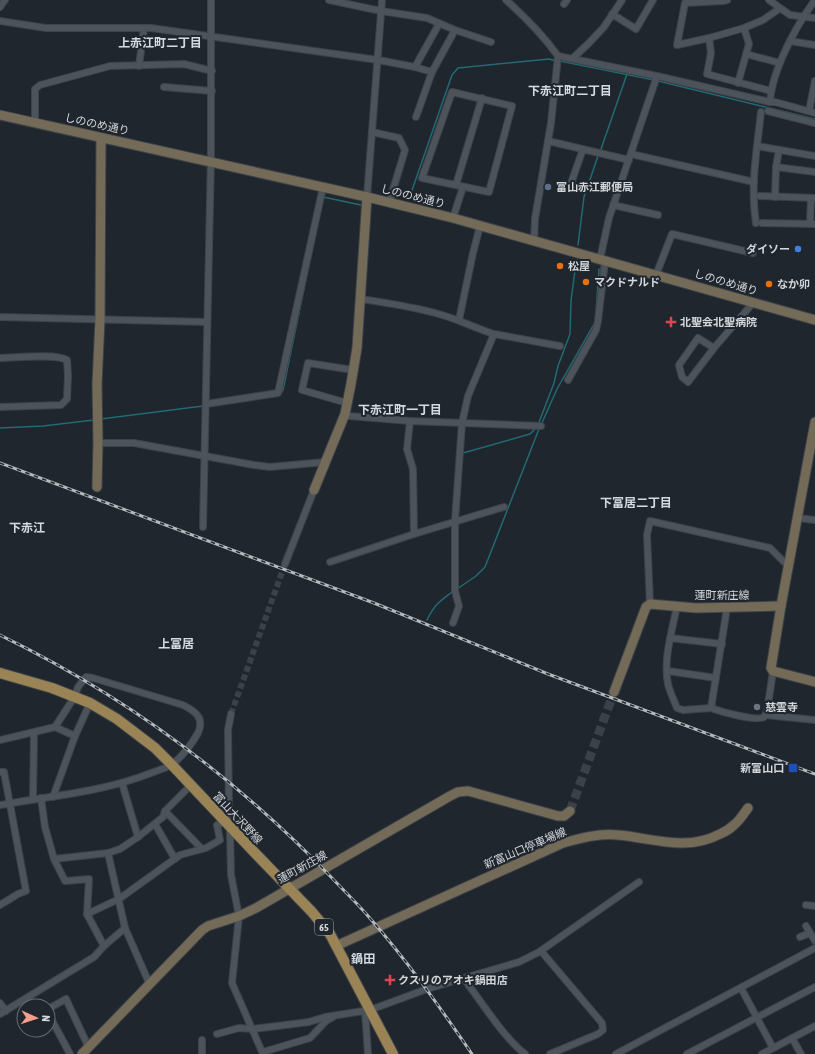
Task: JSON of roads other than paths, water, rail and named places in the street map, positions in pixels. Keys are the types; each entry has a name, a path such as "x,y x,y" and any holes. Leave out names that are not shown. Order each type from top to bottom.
{"main road":[{"name":"しののめ通り","path":"0,115 389,202 453,218 815,320"},
{"path":"97,487 101,138"},
{"path":"314,490 344,414 357,348 367,197"},
{"path":"815,422 771,668 773,671 815,682"},
{"path":"614,692 646,607 650,604"},
{"name":"蓮町新庄線","path":"650,604 727,608 781,606"},
{"name":"富山大沢野線","path":"0,673 52,688 90,703 123,724 155,748 312,912 330,934 368,1011 392,1054"},
{"name":"蓮町新庄線","path":"85,1051 202,930 208,926 239,916 256,908 458,792 468,791 558,816 564,816 570,811"},
{"name":"新富山口停車場線","path":"336,946 564,843 579,838 616,835 670,844 700,842 713,838 735,825 748,808"}],"street":[{"path":"0,7 5,0"},
{"path":"203,527 211,162 211,0"},
{"path":"329,0 381,11 427,18 455,30 492,42"},
{"path":"367,197 382,0"},
{"path":"506,0 528,20 558,59 548,140 535,219 534,241"},
{"path":"572,59 590,43 622,0"},
{"path":"612,14 636,29 653,0"},
{"path":"727,0 685,3 677,45 744,28 763,20 779,9"},
{"path":"769,0 790,16 815,18"},
{"path":"770,102 771,91 780,63 790,41 815,0"},
{"path":"0,21 46,28 144,28 378,60 432,72"},
{"path":"415,67 439,24"},
{"path":"139,66 144,28"},
{"path":"738,83 749,44 744,28"},
{"path":"416,118 432,72 455,30"},
{"path":"709,38 711,53 707,74 771,91"},
{"path":"790,41 815,45"},
{"path":"746,54 780,63"},
{"path":"558,59 572,59 656,79 775,102 812,112 815,81"},
{"path":"35,123 35,90 40,85 110,66 184,64 212,71"},
{"path":"568,380 596,330 608,218 656,79"},
{"path":"164,87 212,91"},
{"path":"452,92 482,98 512,106 489,192 422,178 452,92"},
{"path":"456,185 482,98"},
{"path":"768,111 815,123"},
{"path":"760,196 813,198 813,224 759,223 753,206 761,112"},
{"path":"372,132 399,138 405,150 389,202"},
{"path":"548,140 583,149 754,182"},
{"path":"758,146 815,156"},
{"path":"569,189 583,149"},
{"path":"775,197 776,167 779,150"},
{"path":"776,167 815,172"},
{"path":"206,404 278,393 323,187"},
{"path":"453,218 463,187"},
{"path":"613,205 658,215"},
{"path":"459,320 480,226"},
{"path":"656,275 672,234 753,253"},
{"path":"360,299 414,308 459,320 475,328 494,334 560,346"},
{"path":"714,348 698,338 679,365 682,377 688,382 714,348 753,303"},
{"path":"0,317 207,322"},
{"path":"453,624 459,606 455,591 455,521 462,423 468,396 494,334"},
{"path":"0,358 63,358 67,360 68,376 67,399 61,405 0,407"},
{"path":"347,403 302,390 308,363 353,370"},
{"path":"344,414 349,416 410,421 542,426"},
{"path":"410,421 407,449 413,469 414,534"},
{"path":"98,443 134,443 270,467 325,462"},
{"path":"286,564 314,490"},
{"path":"330,562 455,521 504,507"},
{"path":"798,518 815,520"},
{"path":"650,604 647,535 650,521 770,548 789,567"},
{"path":"677,606 670,638 668,671 668,684 677,708 683,710 711,708 754,718 762,718 766,715 815,720"},
{"path":"711,708 727,608"},
{"path":"670,638 722,644"},
{"path":"668,671 716,678"},
{"path":"766,715 773,671"},
{"path":"0,805 84,792 139,778 172,765 193,742 200,729 199,718 196,712 183,705 86,677 78,687 75,696 55,728"},
{"path":"53,797 75,736 90,703"},
{"path":"231,714 228,730 229,811 226,821 230,830 232,875 239,916 232,983 263,1053 310,1038 326,1021 336,1015"},
{"path":"0,740 55,728 75,736"},
{"path":"33,799 34,733"},
{"path":"0,772 4,772 26,891 0,905"},
{"path":"122,782 138,837"},
{"path":"54,860 108,853 120,849 163,817 165,811 191,785"},
{"path":"41,798 45,827 54,860 65,881 89,879 87,914 104,946"},
{"path":"165,811 202,849"},
{"path":"87,914 120,900 180,855 202,849 220,840 217,825 226,821"},
{"path":"155,824 175,859"},
{"path":"108,853 120,900 125,928 150,985"},
{"path":"217,1034 239,1028 253,1029 309,1022 325,1017 368,1011 427,989 519,962 541,951 639,882"},
{"path":"806,905 815,906"},
{"path":"806,926 815,941"},
{"path":"0,1003 3,1013 94,957 104,946 125,928"},
{"path":"800,937 810,933"},
{"path":"616,1054 815,948"},
{"path":"541,951 602,1023 603,1030 598,1034 550,1054"},
{"path":"464,978 502,1030 525,1054"},
{"path":"687,1054 815,987"},
{"path":"742,988 773,1048"},
{"path":"56,1005 66,999 85,1051"},
{"path":"368,1011 368,1054"},
{"path":"762,1054 815,1026"},
{"path":"56,1028 70,1054"},
{"path":"792,1038 801,1054"},
{"path":"202,1040 202,1054"},
{"path":"630,1047 633,1054"}],"waterway":[{"path":"410,196 452,75 458,68 549,59 556,61"},
{"path":"560,61 654,80"},
{"path":"600,152 627,74"},
{"path":"658,81 815,119"},
{"path":"578,245 584,197 598,156"},
{"path":"323,199 323,197 361,205"},
{"path":"246,401 280,395 283,390 313,245"},
{"path":"538,425 570,334 571,301 576,263"},
{"path":"596,313 599,269"},
{"path":"541,425 557,389 594,324"},
{"path":"101,419 203,406"},
{"path":"0,428 43,426 94,420"},
{"path":"463,453 530,434 536,428"},
{"path":"457,589 476,576 485,567 539,429"},
{"path":"427,620 432,610 452,592"}],"tunnel":[{"path":"231,714 285,564"},
{"path":"570,811 614,692"}],"railway":[{"path":"0,463 374,603 548,674 815,774"},
{"path":"0,635 91,684 134,712 218,773 257,807 296,842 359,906 382,932 435,1001 472,1054"}],"place":[{"name":"富山赤江郵便局","path":"548,187"},
{"name":"ダイソー","path":"798,249"},
{"name":"松屋","path":"560,266"},
{"name":"マクドナルド","path":"586,282"},
{"name":"なか卯","path":"769,284"},
{"name":"北聖会北聖病院","path":"671,322"},
{"name":"慈雲寺","path":"757,707"},
{"name":"新富山口","path":"793,768"},
{"name":"クスリのアオキ鍋田店","path":"390,980"}],"district":[{"name":"上赤江町二丁目","path":"160,43"},
{"name":"下赤江町二丁目","path":"570,91"},
{"name":"下赤江町一丁目","path":"400,410"},
{"name":"下冨居二丁目","path":"636,503"},
{"name":"下赤江","path":"27,528"},
{"name":"上冨居","path":"176,644"},
{"name":"鍋田","path":"363,959"}]}
